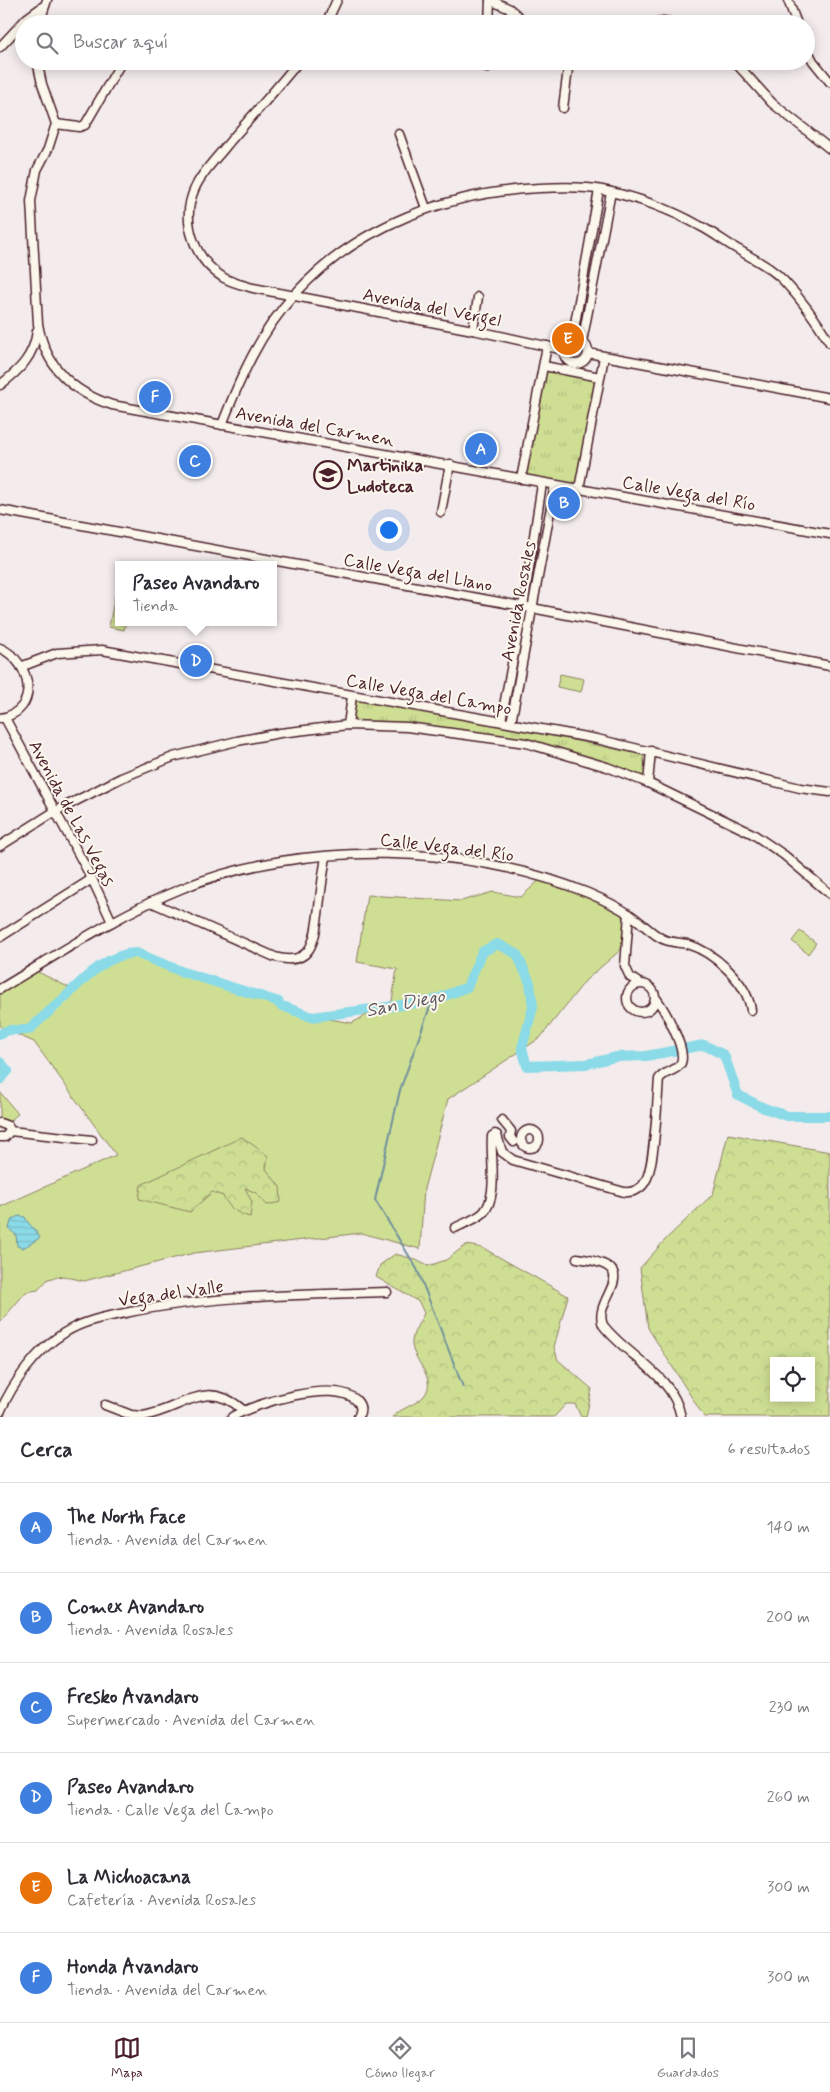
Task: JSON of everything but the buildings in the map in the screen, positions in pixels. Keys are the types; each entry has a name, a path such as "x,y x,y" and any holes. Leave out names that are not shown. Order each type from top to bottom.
{"street":[{"path":"330,15 337,0"},
{"path":"489,15 490,0 516,15"},
{"path":"788,0 794,15"},
{"path":"41,15 46,3"},
{"path":"31,15 46,3"},
{"path":"0,47 15,31"},
{"path":"815,63 830,82"},
{"path":"0,385 25,364 33,348 38,324 31,201 37,170 48,149 56,124 39,70"},
{"path":"56,124 76,127 85,125 117,70"},
{"name":"Avenida del Vergel","path":"291,70 199,180 191,199 189,213 191,235 197,249 216,272 229,281 253,288 473,330 564,350"},
{"path":"563,108 568,70"},
{"path":"742,70 772,103 830,149"},
{"path":"399,134 426,208"},
{"path":"222,425 242,375 265,333 294,295 318,273 383,228 426,208 477,195 512,190 547,188 599,190 611,192 686,218 769,268 783,280 830,343"},
{"path":"582,342 599,190"},
{"path":"573,368 566,360 564,350 572,340 611,192"},
{"path":"473,330 478,297"},
{"name":"Avenida del Carmen","path":"38,324 44,349 60,374 83,393 112,404 450,464 542,484"},
{"path":"572,340 582,342 586,346 588,353"},
{"path":"521,479 547,346"},
{"path":"588,353 830,398"},
{"path":"573,368 581,363 588,353"},
{"path":"579,489 604,357"},
{"path":"544,366 573,368 600,377"},
{"path":"442,512 450,464"},
{"name":"Calle Vega del Río","path":"542,484 830,534"},
{"name":"Avenida Rosales","path":"501,721 523,606 542,484"},
{"name":"Avenida Rosales","path":"511,723 555,485"},
{"name":"Calle Vega del Llano","path":"0,510 523,606 830,666"},
{"path":"0,648 15,656 23,666 27,678 25,698 13,713 2,718"},
{"name":"Calle Vega del Campo","path":"23,666 57,654 102,650 501,721 651,751 800,788 830,792"},
{"path":"348,725 352,696"},
{"name":"Avenida de Las Vegas","path":"2,718 92,879 112,922"},
{"name":"Calle Vega del Campo","path":"0,846 54,812 121,778 173,757 237,741 348,725 426,729 515,741 607,767 648,782"},
{"path":"651,751 648,782 753,834 784,855 830,894"},
{"name":"Calle Vega del Río","path":"0,989 112,922 150,902 206,880 283,860 393,853 503,865 544,877 590,894 629,914 659,938 667,942 687,944 722,965 750,998 751,1010"},
{"path":"150,902 275,957 295,960 305,953 315,939 326,857"},
{"path":"0,937 92,879"},
{"path":"455,1228 478,1216 488,1206 494,1184 491,1162 493,1134 497,1135 499,1149 505,1156 513,1160 573,1179 624,1192 637,1190 645,1183 648,1175 659,1079 662,1075 678,1067 681,1062 681,1050 651,987 639,983 630,977 625,966 629,914"},
{"path":"639,983 628,992 627,1000 631,1008 638,1012 647,1012 653,1006 656,998"},
{"path":"499,1149 518,1143 510,1137 511,1132 502,1120"},
{"path":"0,1123 8,1126 10,1131"},
{"path":"0,1137 5,1137 10,1131"},
{"path":"10,1131 92,1140"},
{"path":"577,1258 596,1262 610,1269 614,1278 614,1284 601,1317 603,1325 662,1381 677,1403 681,1417"},
{"name":"Vega del Valle","path":"0,1412 13,1389 35,1358 63,1334 88,1321 144,1309 185,1303 294,1295 387,1292"},
{"path":"232,1417 243,1410 296,1395 337,1392 352,1397 359,1404 361,1408 358,1417"},
{"path":"105,1405 131,1415 143,1416 212,1394 232,1400 243,1410"}],"green space":[{"path":"544,370 599,380 577,486 524,475"},
{"path":"115,595 115,626 125,626 124,630 109,627"},
{"path":"560,674 584,679 581,692 557,687"},
{"path":"353,696 643,755 647,781 527,742 349,724"},
{"path":"545,875 627,917 624,947 586,980 540,1038 448,1099 424,1189 420,1249 361,1233 194,1253 84,1281 63,1276 48,1279 38,1290 26,1292 0,1322 0,1207 116,1155 34,1042 2,1028 0,1025 0,992 34,970 70,988 89,971 116,955 136,952 183,971 281,1001 281,1004 312,1016 352,1023 392,1001 397,969 357,962 367,895 461,901 493,892 521,897"},
{"path":"800,931 816,943 808,954 792,941"},
{"path":"0,1092 18,1114 5,1125 0,1119"},
{"path":"728,1134 830,1152 830,1417 704,1417 648,1328 640,1268 666,1239 713,1194"},
{"path":"242,1137 268,1156 266,1169 280,1187 281,1202 267,1205 256,1193 245,1188 252,1202 250,1217 234,1210 223,1196 212,1192 190,1212 139,1199 141,1185"},
{"path":"466,1245 483,1248 568,1296 554,1347 558,1360 592,1389 586,1417 581,1417 575,1404 566,1404 554,1417 392,1417 421,1399 428,1390 427,1377 412,1345 414,1332 424,1313 419,1302 376,1277 380,1265 395,1254 414,1259 428,1266 446,1260"}],"water":[{"path":"18,1216 25,1217 40,1238 23,1248 17,1246 16,1235 9,1229 11,1221"}],"waterway":[{"name":"San Diego","path":"0,1034 8,1030 29,1030 86,977 104,963 114,958 136,953 183,972 279,1002 280,1005 312,1017 432,1001 467,987 482,952 497,944 517,954 530,983 533,1007 522,1048 527,1066 586,1064 616,1057 646,1056 704,1045 724,1055 738,1095 764,1108 787,1116 830,1116"},
{"path":"432,1001 400,1090 375,1200 417,1269 463,1387"},
{"name":"San Diego","path":"0,1062 8,1071 0,1080"}],"place":[{"name":"La Michoacana","path":"568,339"},
{"name":"Honda Avandaro","path":"155,397"},
{"name":"The North Face","path":"481,449"},
{"name":"Fresko Avandaro","path":"195,461"},
{"name":"Martinika Ludoteca","path":"328,475"},
{"name":"Comex Avandaro","path":"564,503"},
{"name":"Paseo Avandaro","path":"196,661"}]}
